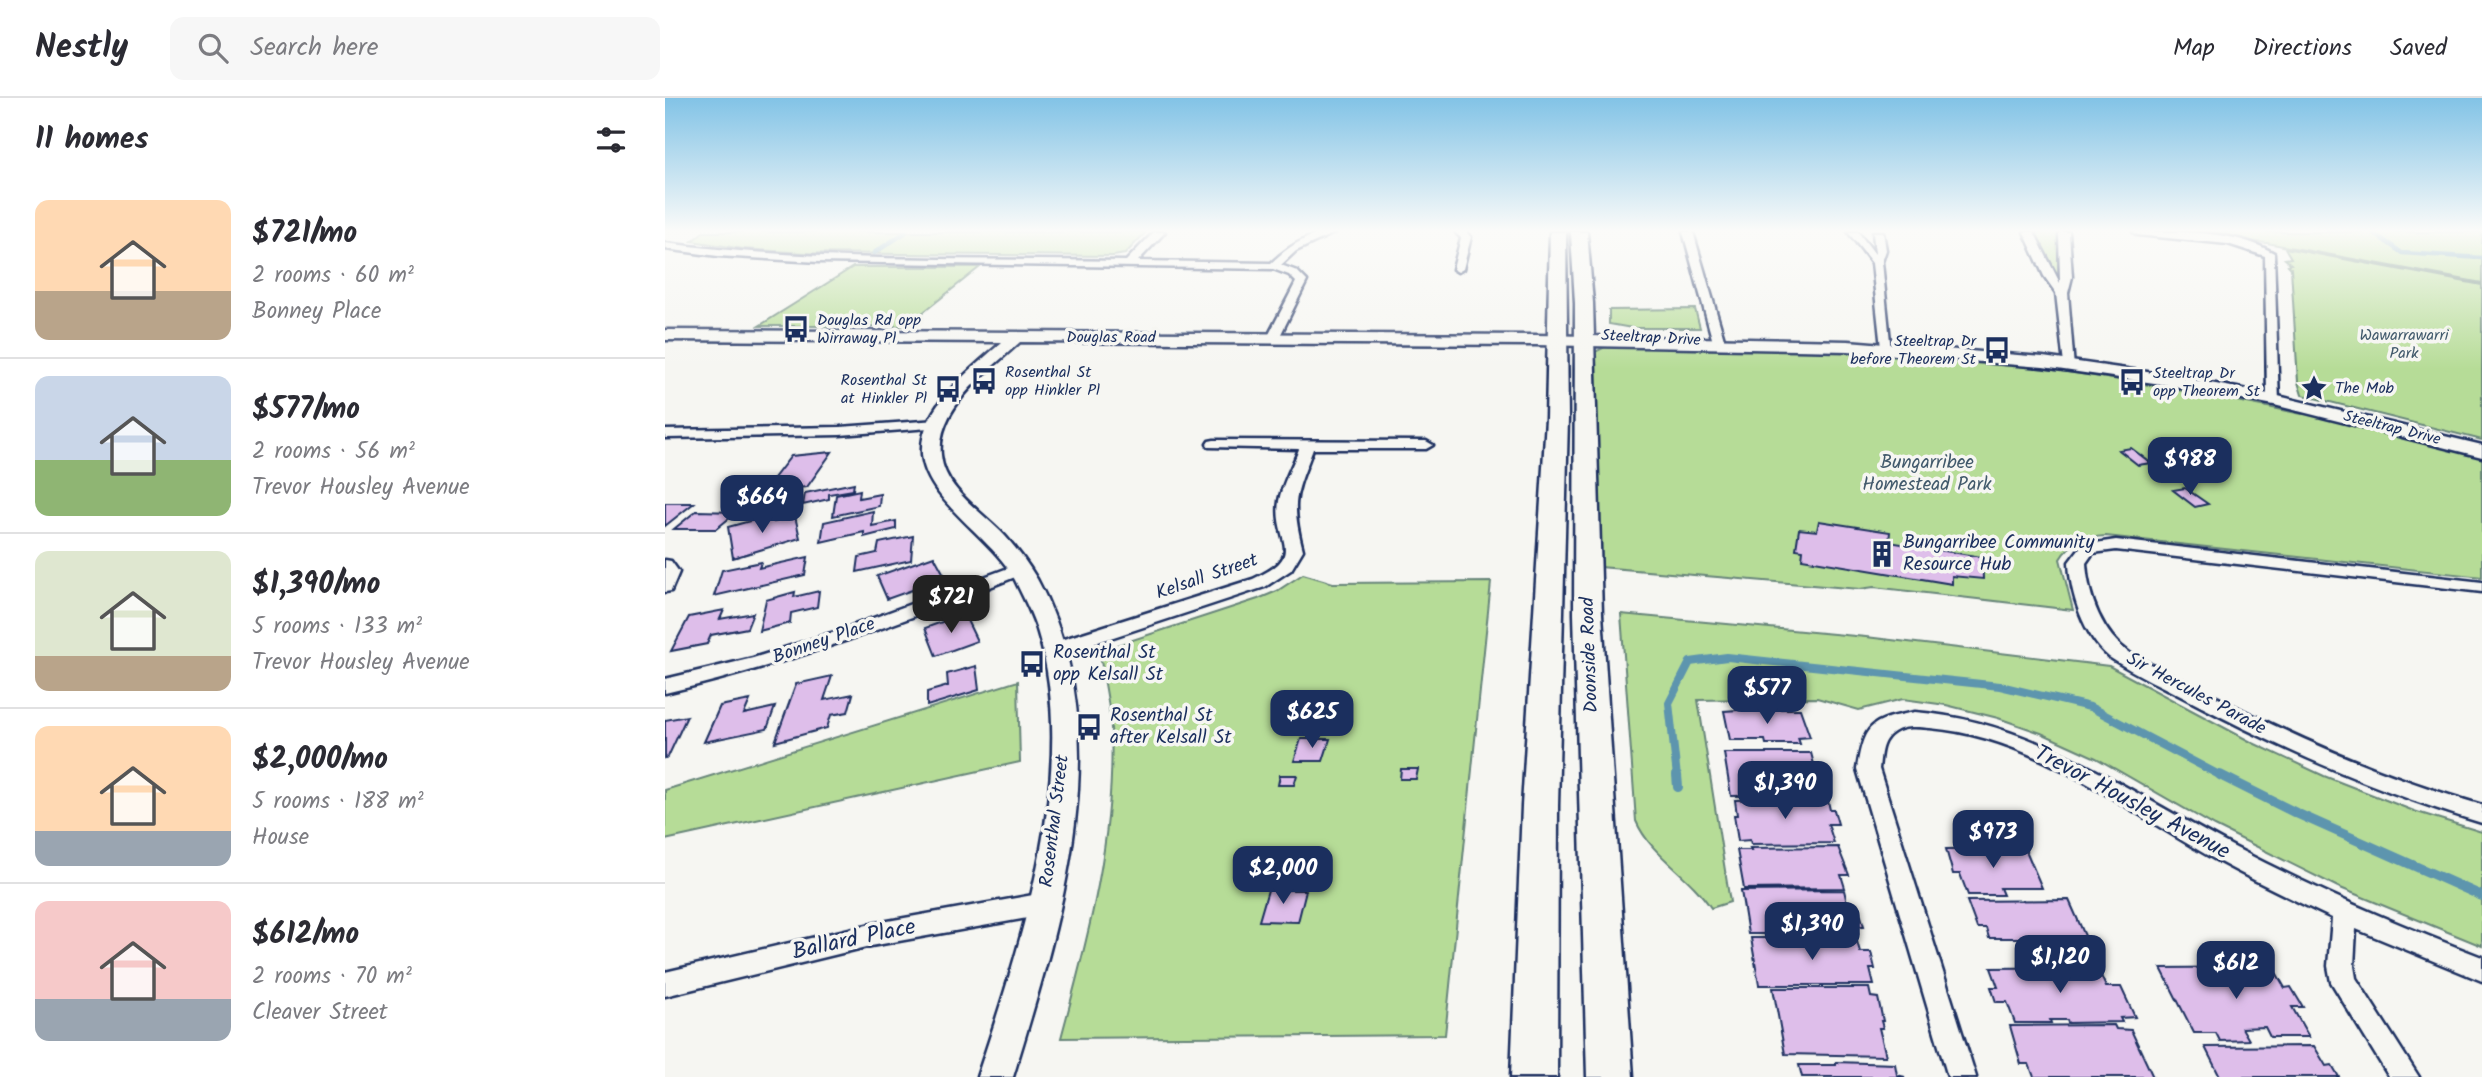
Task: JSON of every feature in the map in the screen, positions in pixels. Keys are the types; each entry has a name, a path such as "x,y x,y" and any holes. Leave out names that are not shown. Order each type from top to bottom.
{"main road":[{"name":"Doonside Road","path":"1565,278 1575,339 1610,1077"},
{"name":"Doonside Road","path":"1534,1077 1540,806 1577,278"}],"street":[{"path":"1273,338 1302,281 1298,278"},
{"path":"1701,278 1719,342"},
{"path":"1879,278 1887,348"},
{"path":"2050,278 2062,293"},
{"path":"2067,278 2062,293 2070,365"},
{"path":"2271,278 2274,400"},
{"name":"Douglas Road","path":"665,335 1575,339"},
{"name":"Rosenthal Street","path":"995,1077 1044,904 1056,844 1065,762 1063,699 1055,649 1033,593 1000,544 939,480 931,455 937,424 953,400 1016,337"},
{"name":"Steeltrap Drive","path":"1575,339 1887,348 2070,365 2274,400 2482,451"},
{"path":"665,434 841,431 937,424"},
{"path":"1214,444 1426,445"},
{"name":"Kelsall Street","path":"1055,649 1259,583 1279,572 1293,558 1295,550 1287,518 1287,500 1308,444"},
{"name":"Sir Hercules Parade","path":"2482,587 2116,545 2088,549 2079,557 2077,568 2099,636 2122,656 2243,720 2309,751 2357,772 2482,814"},
{"path":"665,565 670,572 665,587"},
{"name":"Bonney Place","path":"665,686 775,658 843,636 1019,569"},
{"name":"Trevor Housley Avenue","path":"1962,1077 1868,769 1866,750 1874,735 1888,723 1913,718 1934,720 1996,735 2040,751 2083,772 2243,863 2345,914 2482,969"},
{"name":"Ballard Place","path":"665,984 870,934 1044,904"},
{"path":"2345,914 2341,966 2344,982 2405,1077"}],"green space":[{"path":"836,278 967,278 906,326 759,326"},
{"name":"Wawarrawarri Park","path":"2292,278 2443,278 2482,285 2482,440 2302,395 2298,382"},
{"path":"2453,278 2482,278 2482,283"},
{"path":"1695,309 1700,328 1632,328 1609,324 1609,310"},
{"name":"Bungarribee Homestead Park","path":"1614,346 1854,351 2023,366 2191,392 2302,414 2312,413 2482,456 2482,577 2106,536 2085,539 2074,544 2060,559 2073,610 1874,587 1860,589 1600,567 1593,353"},
{"path":"1303,574 1333,583 1491,582 1445,1035 1061,1038 1090,924 1109,807 1111,728 1101,660 1114,646 1258,599 1277,591"},
{"path":"1621,614 1866,637 2109,666 2253,743 2324,776 2414,811 2482,832 2482,946 2338,887 2215,826 2096,758 2041,733 1998,718 1946,705 1903,699 1859,710 1817,698 1698,700 1730,902 1711,908 1692,885 1651,845 1636,821"},
{"path":"1018,681 1020,762 665,840 665,790"}],"building":[{"path":"2131,448 2151,463 2138,465 2119,450"},
{"path":"832,452 807,487 764,491 791,456"},
{"path":"854,483 853,490 829,494 829,499 803,505 805,493"},
{"path":"2185,488 2208,504 2195,507 2173,490"},
{"path":"860,490 859,498 880,494 879,506 833,516 836,495"},
{"path":"665,503 694,503 665,526"},
{"path":"696,511 737,512 716,529 674,529"},
{"path":"873,511 872,526 896,521 896,529 864,537 864,532 821,542 824,522"},
{"path":"772,515 774,522 795,516 800,538 733,558 728,527"},
{"name":"Bungarribee Community Resource Hub","path":"1819,521 1890,532 1889,542 1982,557 1983,579 1952,576 1952,584 1802,559 1803,550 1796,549 1799,529 1817,531"},
{"path":"913,536 911,560 857,572 859,557 877,553 879,543"},
{"path":"934,556 946,578 887,599 877,576"},
{"path":"808,557 805,575 714,596 722,570 761,562 759,568"},
{"path":"819,591 817,607 791,613 790,623 759,631 766,600 795,592 794,597"},
{"path":"724,610 720,619 753,613 747,628 711,635 707,644 671,651 689,617"},
{"path":"964,614 977,641 936,656 925,628"},
{"path":"976,666 979,690 927,706 927,692 948,686 947,674"},
{"path":"832,676 824,700 853,694 848,712 831,715 827,728 775,742 796,684"},
{"path":"750,700 744,714 775,707 767,729 704,742 720,706"},
{"path":"1800,709 1810,737 1798,738 1800,744 1730,740 1724,711"},
{"path":"687,716 668,757 665,758 665,720"},
{"path":"1301,739 1330,739 1323,761 1294,761"},
{"path":"1724,753 1811,753 1815,768 1809,768 1810,773 1814,773 1820,795 1731,796"},
{"path":"1401,769 1418,769 1416,779 1400,779"},
{"path":"1280,775 1297,775 1294,785 1278,785"},
{"path":"1823,797 1824,801 1828,801 1830,810 1834,810 1838,824 1828,824 1834,843 1751,844 1750,840 1738,841 1735,800"},
{"path":"1838,847 1849,875 1841,875 1845,888 1744,889 1737,850"},
{"path":"2025,848 2042,888 2000,888 2003,895 1968,895 1960,874 1953,874 1946,849"},
{"path":"1268,890 1306,890 1298,922 1259,921"},
{"path":"1844,890 1847,903 1857,903 1864,926 1856,926 1858,934 1748,934 1741,891"},
{"path":"2069,900 2094,956 2029,957 2021,938 1989,938 1986,928 1977,928 1967,901"},
{"path":"1751,938 1856,938 1860,952 1871,952 1875,969 1870,969 1874,985 1759,985"},
{"path":"2097,967 2106,987 2121,987 2135,1017 2120,1018 2122,1022 2068,1023 2067,1020 2050,1020 2051,1023 2015,1023 2007,1002 1996,1002 1991,987 1998,987 1991,968"},
{"path":"2268,967 2272,974 2277,974 2285,988 2291,987 2303,1007 2292,1007 2309,1037 2270,1037 2265,1027 2242,1028 2249,1040 2220,1041 2216,1033 2194,1033 2161,968"},
{"path":"1773,988 1869,988 1871,997 1878,998 1883,1021 1883,1028 1879,1028 1886,1056 1785,1054"},
{"path":"2114,1025 2116,1029 2131,1030 2153,1077 2034,1077 2029,1064 2021,1064 2010,1026"},
{"path":"2314,1046 2326,1066 2332,1065 2339,1077 2220,1077 2205,1047"},
{"path":"1836,1062 1895,1064 1897,1075 1905,1077 1802,1077 1799,1065 1836,1065"}],"waterway":[{"path":"1677,777 1669,703 1690,662 1727,657 2000,686 2090,707 2223,777"},
{"path":"1677,775 1678,787"},
{"path":"2220,775 2296,813 2482,896"}],"place":[{"name":"Douglas Rd opp Wirraway Pl","path":"796,329"},
{"name":"Steeltrap Dr before Theorem St","path":"1997,350"},
{"name":"Rosenthal St opp Hinkler Pl","path":"984,381"},
{"name":"Steeltrap Dr opp Theorem St","path":"2132,382"},
{"name":"The Mob","path":"2314,388"},
{"name":"Rosenthal St at Hinkler Pl","path":"948,389"},
{"name":"Bungarribee Community Resource Hub","path":"1882,554"},
{"name":"Rosenthal St opp Kelsall St","path":"1032,664"},
{"name":"Rosenthal St after Kelsall St","path":"1089,727"}]}
